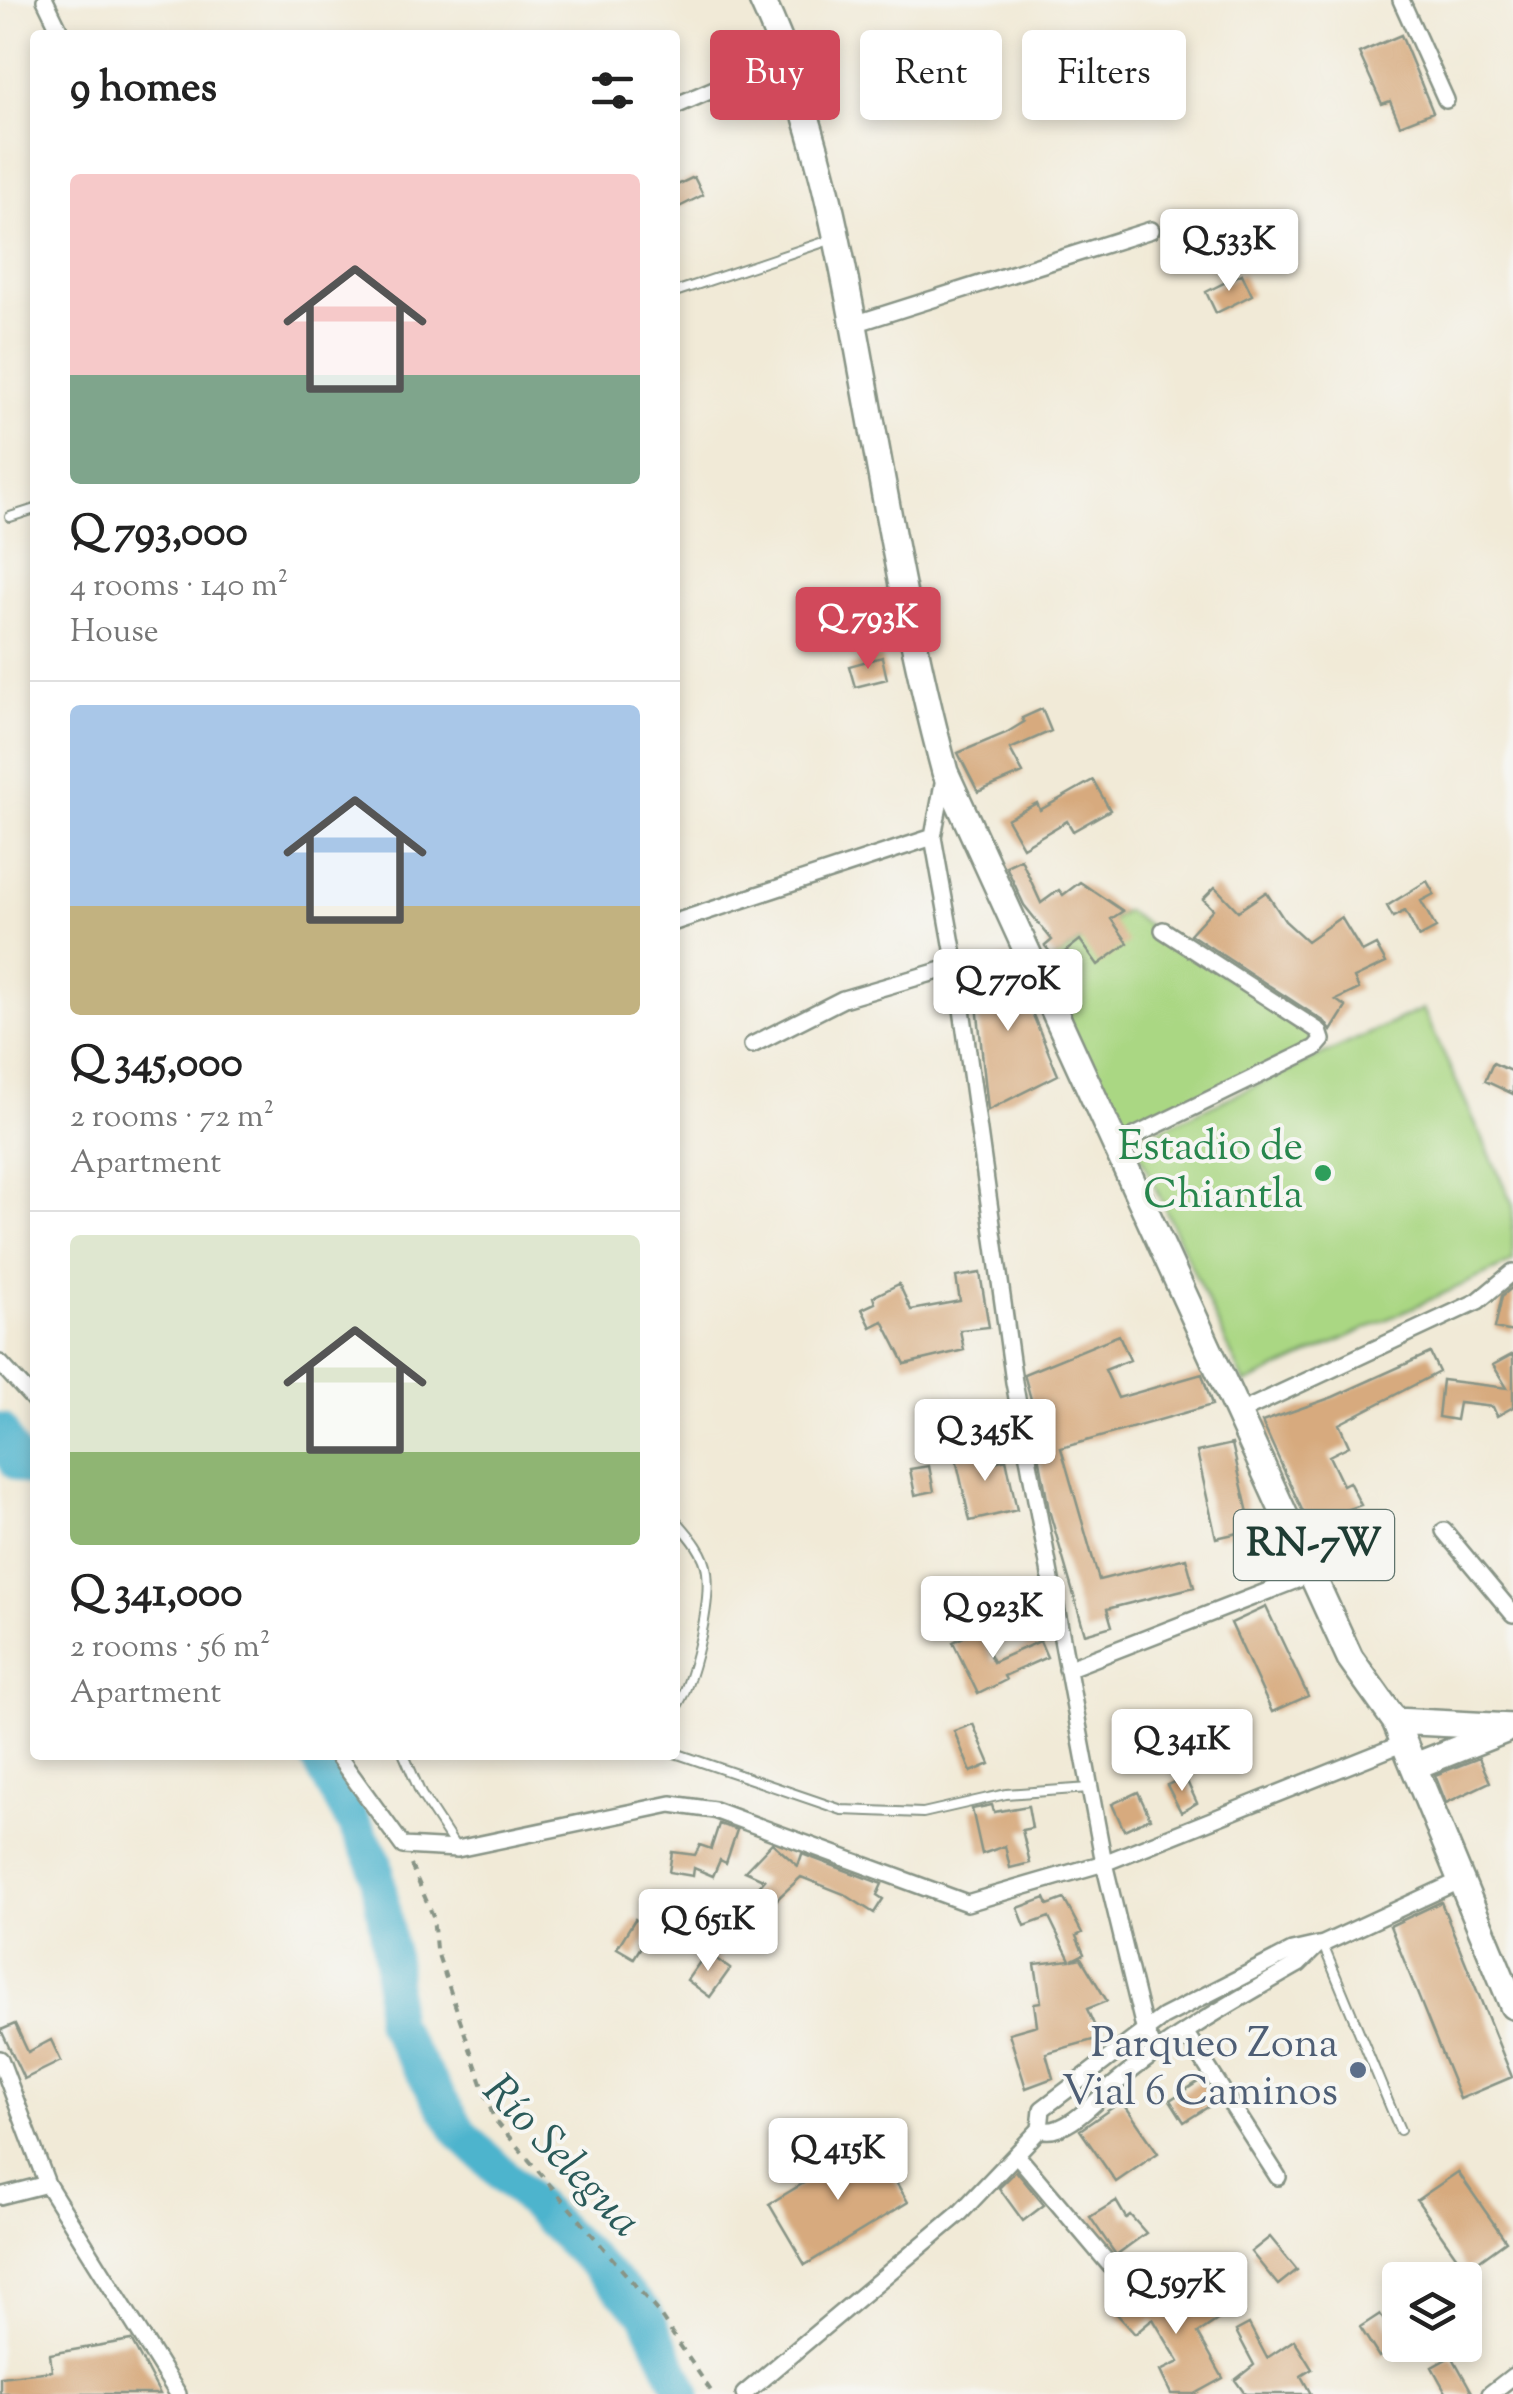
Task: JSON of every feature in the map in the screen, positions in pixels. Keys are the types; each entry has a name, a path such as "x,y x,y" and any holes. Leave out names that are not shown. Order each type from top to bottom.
{"main road":[{"name":"RN-7W","path":"762,0 776,30"},
{"name":"RN-7W","path":"805,120 837,238 917,668 945,772 1240,1412 1256,1427 1318,1572 1364,1653 1373,1688 1405,1743"},
{"path":"1405,1743 1512,1726"},
{"path":"1405,1743 1512,1726"},
{"path":"1405,1743 1513,2006"}],"street":[{"path":"45,0 60,30"},
{"path":"1401,0 1446,100"},
{"path":"680,104 710,91"},
{"path":"854,324 1151,230"},
{"path":"945,772 934,838 956,966 1014,1382 1104,1863 1144,2028 1155,2051"},
{"path":"680,920 934,838"},
{"path":"1116,1145 1315,1048 1322,1040 1319,1030 1163,930"},
{"path":"752,1046 843,999 956,966"},
{"path":"1240,1412 1478,1302 1513,1272"},
{"path":"0,1364 30,1396"},
{"path":"1444,1531 1513,1614"},
{"path":"1067,1669 1318,1572"},
{"path":"341,1760 403,1846 456,1849 671,1804 714,1810 967,1903 1104,1863 1405,1743"},
{"path":"744,2394 960,2213 1040,2129 1042,2109 1144,2028 1292,1952 1320,1945 1461,1880"},
{"path":"1040,2129 1052,2131 1076,2118 1155,2051 1299,1964 1320,1945"},
{"path":"1185,2032 1278,2177"},
{"path":"0,2059 47,2184 178,2394"},
{"path":"1016,2154 1114,2270"},
{"path":"0,2196 47,2184"},
{"path":"1490,2394 1513,2376"}],"lane":[{"path":"680,290 837,238"},
{"path":"10,517 30,511"},
{"path":"680,1525 694,1541 708,1571 688,1690 680,1702"},
{"path":"680,1756 842,1810 923,1812 1006,1794 1089,1788"},
{"path":"406,1760 420,1794 456,1849"},
{"path":"1320,1945 1400,2130"}],"path":[{"path":"403,1846 433,1916 436,1950 494,2119 657,2311 714,2394"}],"green space":[{"path":"1126,911 1309,1031 1313,1046 1120,1138 1040,969"},
{"name":"Estadio de Chiantla","path":"1423,1009 1513,1205 1513,1262 1245,1384 1134,1141"}],"building":[{"path":"1401,35 1433,112 1400,125 1390,101 1382,104 1359,53"},
{"path":"694,177 703,195 680,206 680,184"},
{"path":"1242,274 1252,295 1216,313 1206,292"},
{"path":"878,597 883,612 875,614 878,625 848,634 840,608"},
{"path":"882,657 887,679 855,687 849,666"},
{"path":"1042,709 1051,731 1010,749 1023,773 978,792 958,753 1006,733 1024,722 1022,718"},
{"path":"1093,780 1110,810 1073,831 1067,821 1023,847 1007,819 1037,803 1040,810"},
{"path":"1021,859 1041,903 1059,890 1063,895 1080,882 1123,911 1111,919 1128,943 1098,965 1080,940 1056,959 1045,946 1052,940 1024,905 1006,866"},
{"path":"1427,881 1434,894 1421,901 1436,928 1419,937 1405,911 1393,917 1387,906"},
{"path":"1215,887 1238,911 1266,892 1285,921 1307,941 1341,917 1362,952 1376,945 1386,963 1354,978 1359,989 1336,1000 1346,1007 1331,1031 1325,1022 1190,934 1213,909 1203,899"},
{"path":"1008,955 1058,1075 988,1110 973,966"},
{"path":"1493,1063 1513,1072 1513,1094 1485,1081"},
{"path":"980,1273 989,1327 960,1330 964,1350 905,1364 883,1321 871,1327 862,1309 875,1303 873,1297 899,1284 911,1310 960,1301 956,1277"},
{"path":"1513,1287 1513,1332 1495,1328 1502,1296"},
{"path":"1119,1335 1130,1360 1105,1370 1118,1398 1202,1374 1212,1405 1061,1448 1099,1580 1186,1558 1194,1587 1107,1609 1112,1626 1085,1634 1049,1510 1033,1422 1037,1421 1024,1374"},
{"path":"1430,1353 1439,1372 1339,1424 1349,1446 1329,1456 1343,1485 1349,1482 1361,1505 1308,1523 1262,1422 1333,1397"},
{"path":"1513,1354 1513,1407 1497,1416 1493,1407 1459,1403 1456,1420 1438,1417 1442,1380 1507,1388 1493,1365"},
{"path":"978,1444 983,1465 1006,1459 1017,1510 970,1521 954,1450"},
{"path":"1232,1444 1252,1530 1216,1538 1197,1452"},
{"path":"929,1466 934,1491 915,1495 910,1469"},
{"path":"1266,1607 1308,1696 1272,1712 1231,1623"},
{"path":"978,1630 993,1662 1040,1641 1047,1657 1004,1676 1006,1680 978,1694 953,1642"},
{"path":"973,1724 990,1764 971,1772 954,1731"},
{"path":"1479,1758 1490,1782 1446,1803 1435,1775"},
{"path":"1185,1777 1197,1803 1181,1812 1167,1785"},
{"path":"1138,1792 1150,1818 1124,1830 1112,1804"},
{"path":"992,1805 994,1812 1028,1806 1032,1828 1022,1830 1030,1863 1010,1868 1005,1846 982,1854 972,1809"},
{"path":"719,1824 737,1830 726,1863 720,1860 713,1876 694,1868 693,1876 669,1872 672,1852 695,1855 700,1845 711,1849"},
{"path":"772,1843 798,1866 802,1854 882,1884 877,1895 883,1899 874,1913 844,1894 801,1877 762,1913 747,1900 765,1880 745,1871"},
{"path":"1045,1898 1048,1905 1064,1899 1082,1933 1076,1936 1084,1954 1072,1960 1081,1958 1107,2001 1087,2009 1100,2038 1046,2053 1053,2078 1026,2088 1009,2033 1037,2025 1034,2003 1041,2002 1035,1964 1070,1960 1049,1917 1025,1926 1018,1908"},
{"path":"1441,1902 1512,2077 1460,2099 1390,1926"},
{"path":"635,1919 652,1929 634,1958 617,1948"},
{"path":"707,1952 730,1969 710,1997 687,1980"},
{"path":"15,2024 28,2052 51,2040 61,2061 24,2079 1,2030"},
{"path":"1201,2080 1216,2102 1184,2122 1170,2100"},
{"path":"1122,2101 1158,2153 1116,2182 1080,2130"},
{"path":"872,2142 908,2202 805,2265 769,2204"},
{"path":"1016,2171 1044,2205 1023,2221 999,2188"},
{"path":"1458,2172 1506,2241 1477,2262 1460,2262 1417,2200"},
{"path":"1116,2201 1126,2218 1130,2215 1146,2233 1116,2255 1090,2217"},
{"path":"1270,2237 1297,2270 1278,2285 1251,2252"},
{"path":"1160,2280 1184,2318 1210,2299 1222,2317 1198,2333 1223,2378 1194,2394 1171,2394 1160,2371 1179,2362 1153,2319 1135,2334 1116,2313 1124,2302"},
{"path":"1380,2314 1382,2355 1379,2357 1360,2327"},
{"path":"1249,2324 1267,2358 1294,2340 1312,2369 1301,2376 1311,2394 1245,2394 1235,2380 1254,2365 1236,2331"},
{"path":"131,2340 160,2394 0,2394 0,2377 52,2371 50,2354"},
{"path":"1455,2362 1473,2394 1447,2394 1432,2367"}],"waterway":[{"name":"Río Selegua","path":"0,1430 17,1463 30,1469"},
{"name":"Río Selegua","path":"319,1760 375,1862 392,1964 392,2022 462,2135 645,2312 684,2394"}],"place":[{"name":"Estadio de Chiantla","path":"1323,1173"},
{"name":"Parqueo Zona Vial 6 Caminos","path":"1358,2070"}]}
